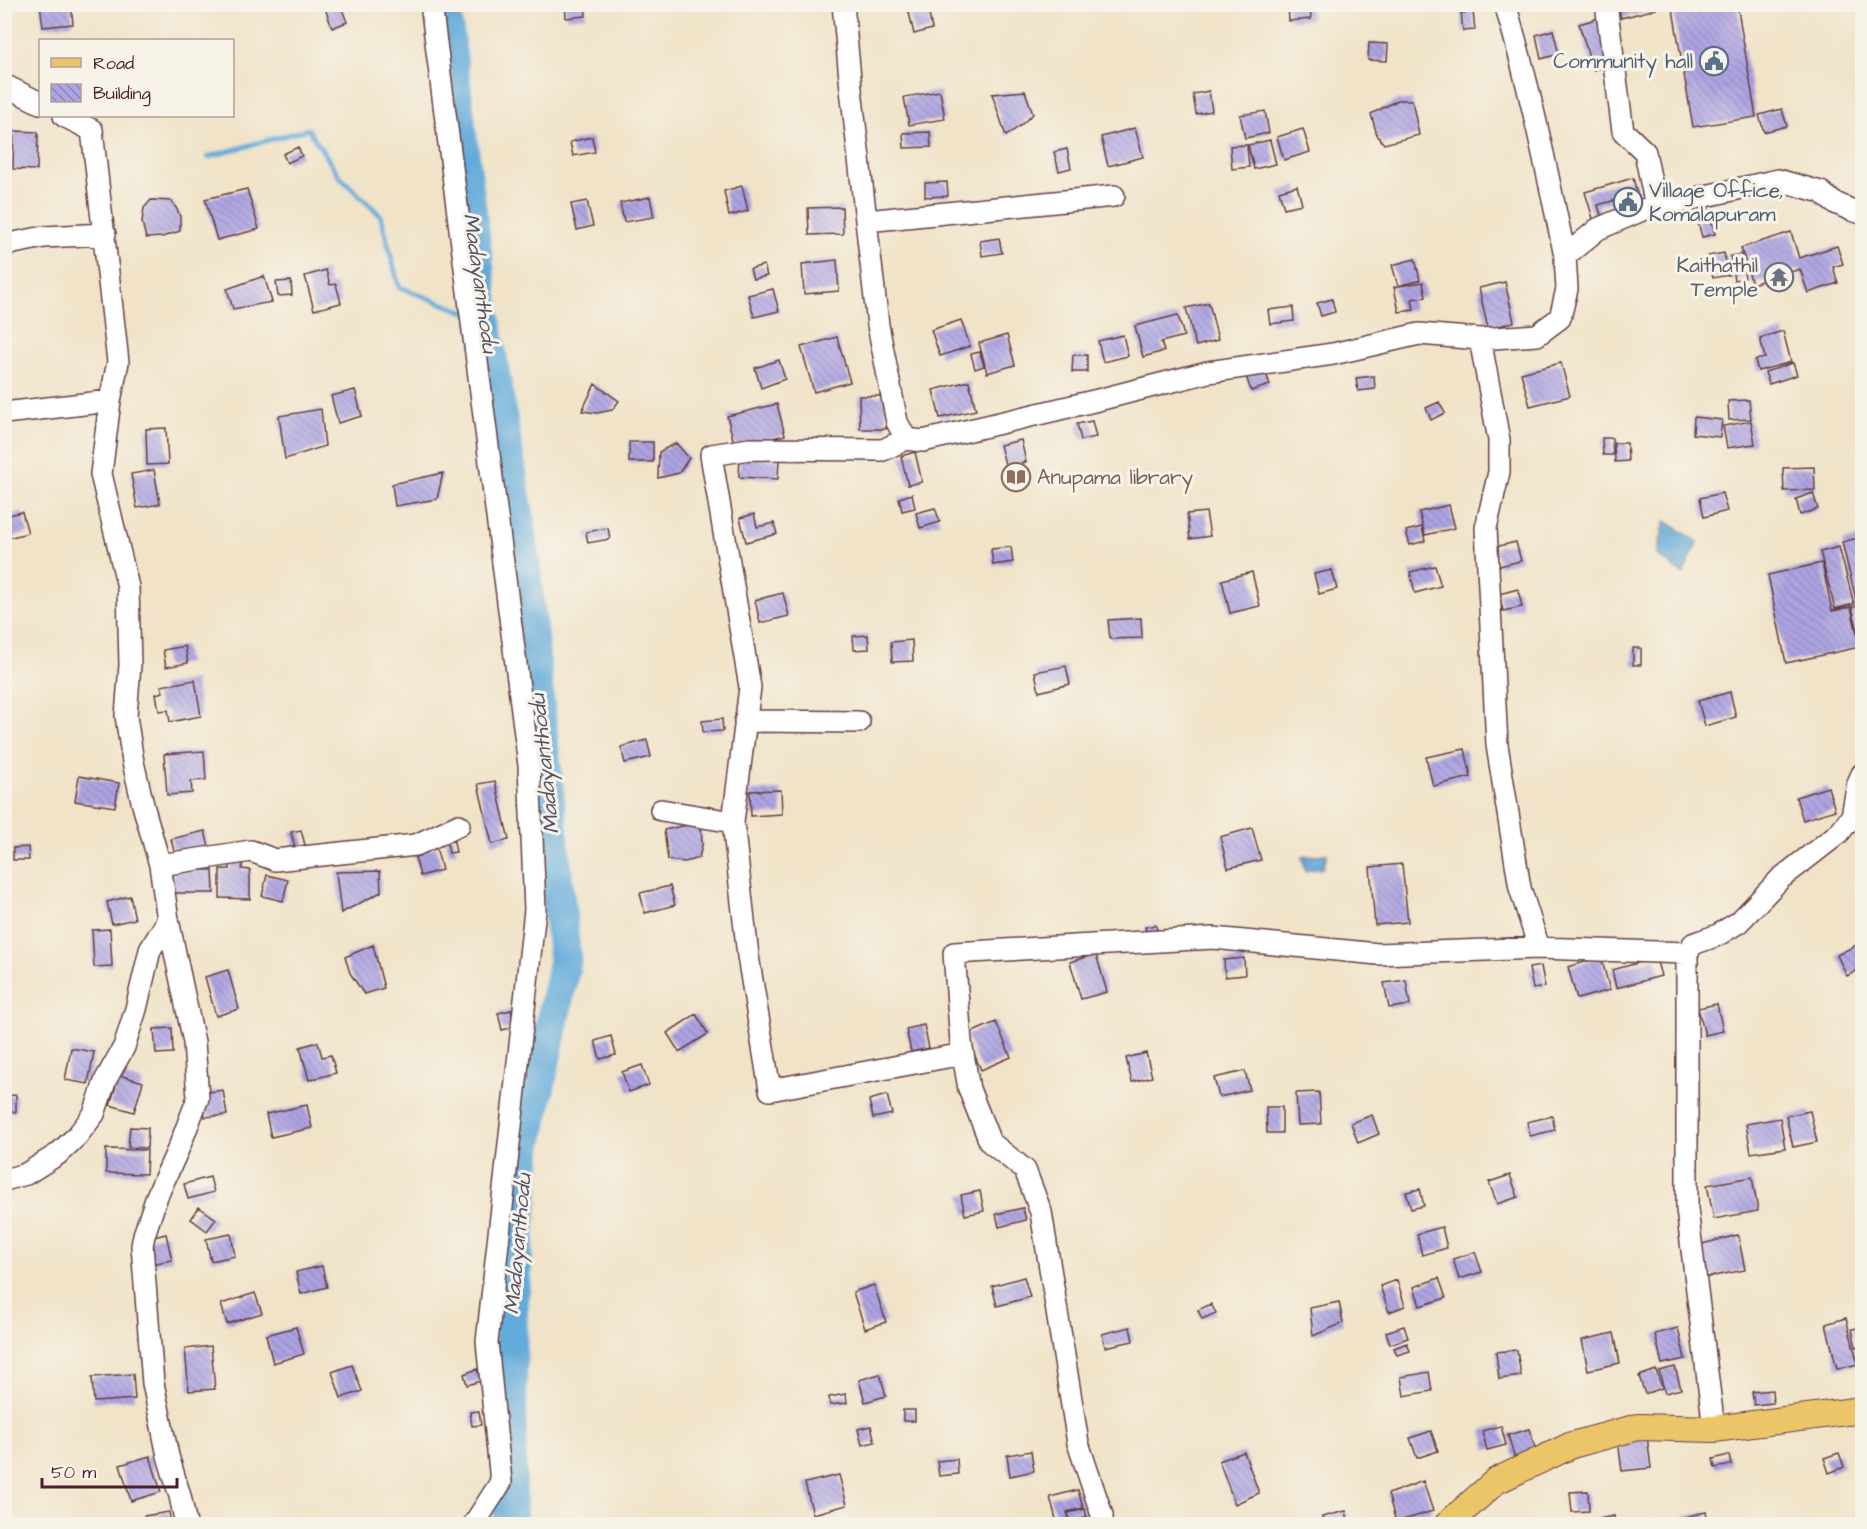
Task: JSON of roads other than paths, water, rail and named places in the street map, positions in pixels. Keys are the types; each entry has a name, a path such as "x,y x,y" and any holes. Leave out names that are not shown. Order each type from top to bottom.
{"main road":[{"path":"1448,1524 1496,1481 1572,1445 1638,1427 1714,1429 1863,1410"}],"street":[{"path":"431,4 529,765 535,910 487,1342 501,1482 474,1524"},
{"path":"843,4 878,325 897,422 906,440"},
{"path":"963,1054 770,1090 748,956 733,822 750,687 711,455 750,449 883,450 906,440 923,441 1208,372 1333,354 1419,334 1480,339 1537,335 1560,318 1567,289 1565,256 1543,153 1506,4"},
{"path":"1606,4 1623,131 1645,152 1656,207"},
{"path":"4,85 39,102"},
{"path":"66,117 92,130 118,362 100,474 128,587 130,665 126,716 141,795 160,865 168,920 194,1041 198,1098 157,1196 142,1245 153,1383 168,1456 186,1524"},
{"path":"1565,256 1598,229 1642,210 1778,180 1821,192 1833,202 1863,213"},
{"path":"866,221 1114,196"},
{"path":"4,245 44,237 105,234"},
{"path":"1480,339 1499,440 1499,472 1486,528 1497,745 1520,888 1539,948"},
{"path":"4,413 110,401"},
{"path":"745,721 859,722"},
{"path":"1714,1429 1687,1209 1687,952 1692,944 1718,935 1739,922 1780,879 1839,833 1852,816 1858,783 1863,774"},
{"path":"661,810 733,822"},
{"path":"160,865 251,851 275,860 416,845 459,825"},
{"path":"4,1180 26,1174 58,1154 77,1136 94,1114 106,1079 124,1047 150,950 168,920"},
{"path":"1102,1524 1102,1515 1078,1443 1041,1212 1025,1170 990,1142 969,1089 963,1054 954,953 1213,938 1378,954 1539,948 1687,952"}],"water":[{"path":"1860,227 1862,228 1862,296 1861,296"},
{"path":"1665,521 1698,542 1683,574 1657,555"},
{"path":"1327,854 1323,868 1305,871 1302,857"}],"waterway":[{"name":"Madayanthodu","path":"444,4 483,311 521,536 565,961 526,1146 511,1319 510,1524"},
{"path":"208,157 308,129 340,177 381,216 399,287 465,312"}],"place":[{"name":"Community hall","path":"1714,61"},
{"name":"Village Office, Komalapuram","path":"1628,202"},
{"name":"Kaithathil Temple","path":"1779,277"},
{"name":"Anupama library","path":"1016,477"}]}
